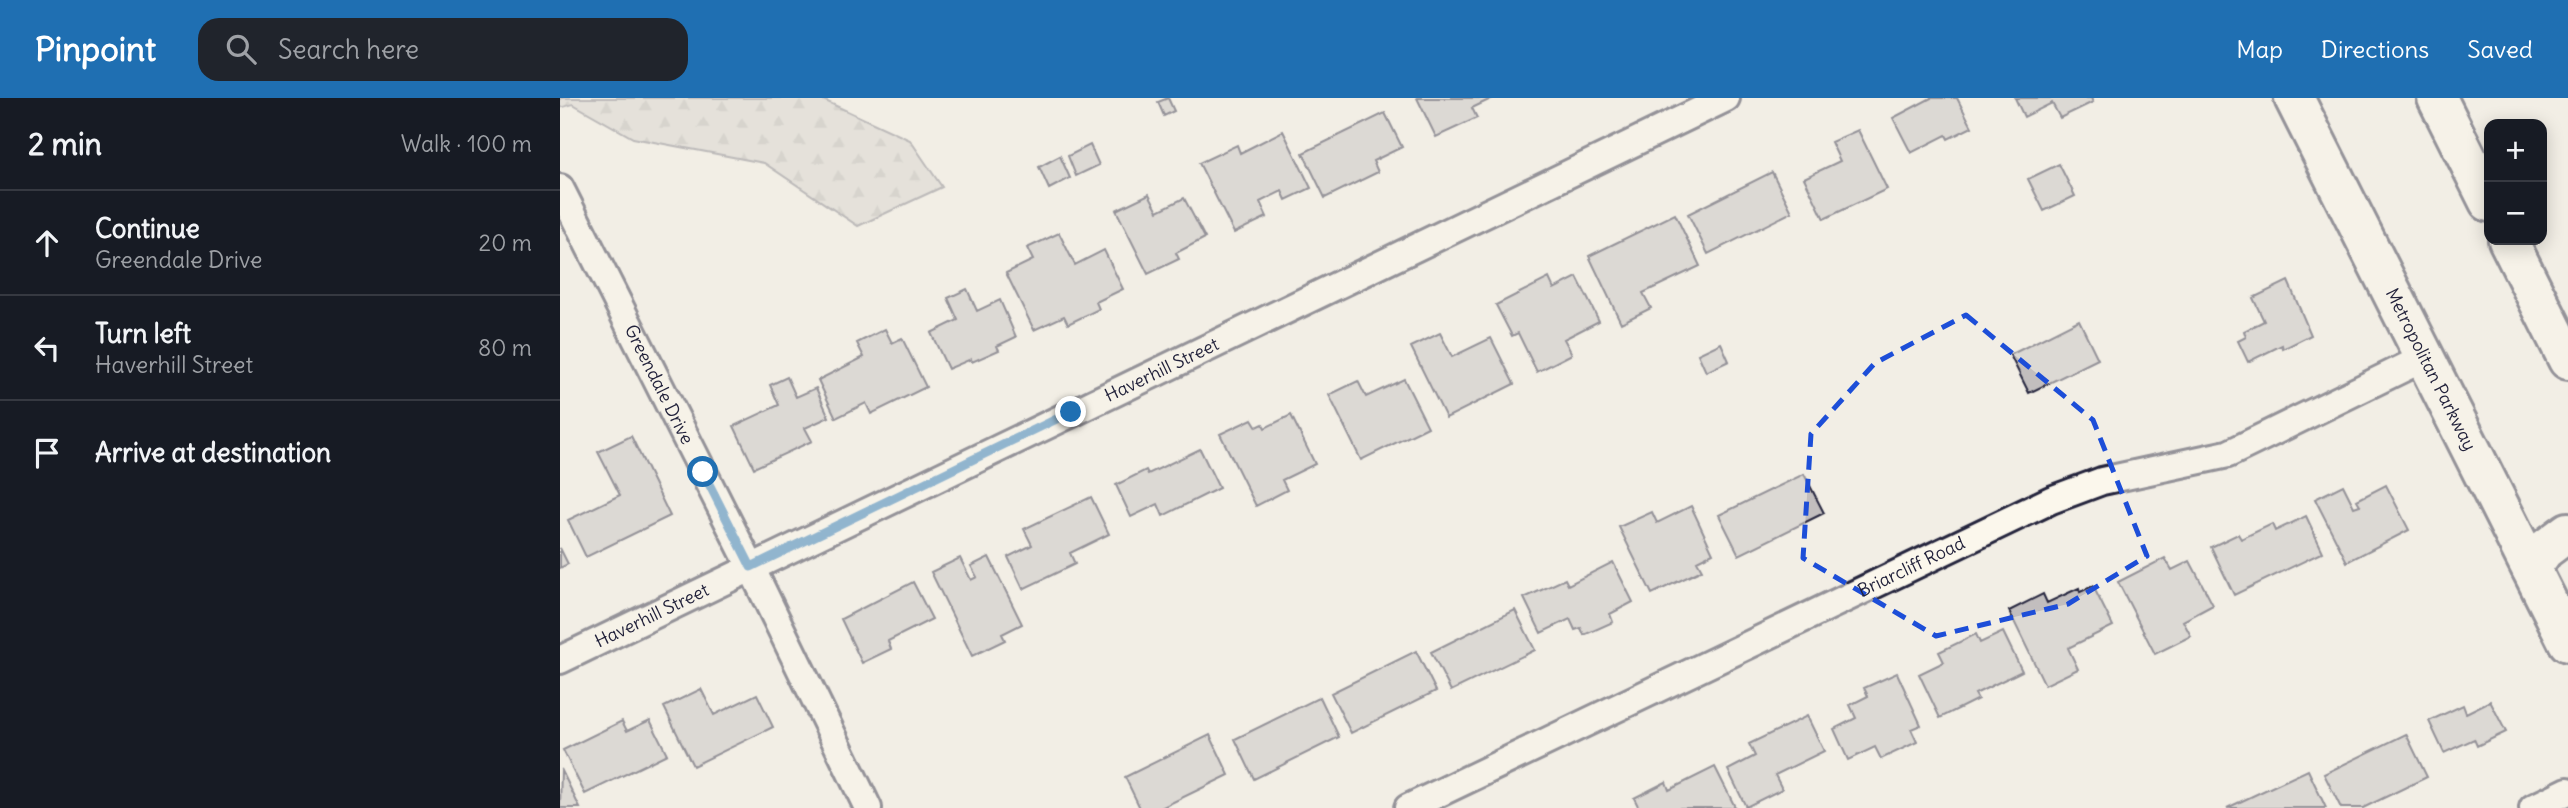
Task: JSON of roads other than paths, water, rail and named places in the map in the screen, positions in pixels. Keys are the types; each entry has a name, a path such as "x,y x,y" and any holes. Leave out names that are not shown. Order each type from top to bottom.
{"main road":[{"name":"Metropolitan Parkway","path":"2294,98 2568,642"},
{"path":"2437,98 2484,192"},
{"path":"2511,245 2568,359"},
{"path":"2531,568 2544,550 2568,533"}],"street":[{"name":"Haverhill Street","path":"560,660 1726,98"},
{"name":"Greendale Drive","path":"560,188 751,567 868,808"},
{"name":"Briarcliff Road","path":"1408,808 2051,500 2102,481 2228,454 2426,357"},
{"path":"2533,808 2568,791"}]}
